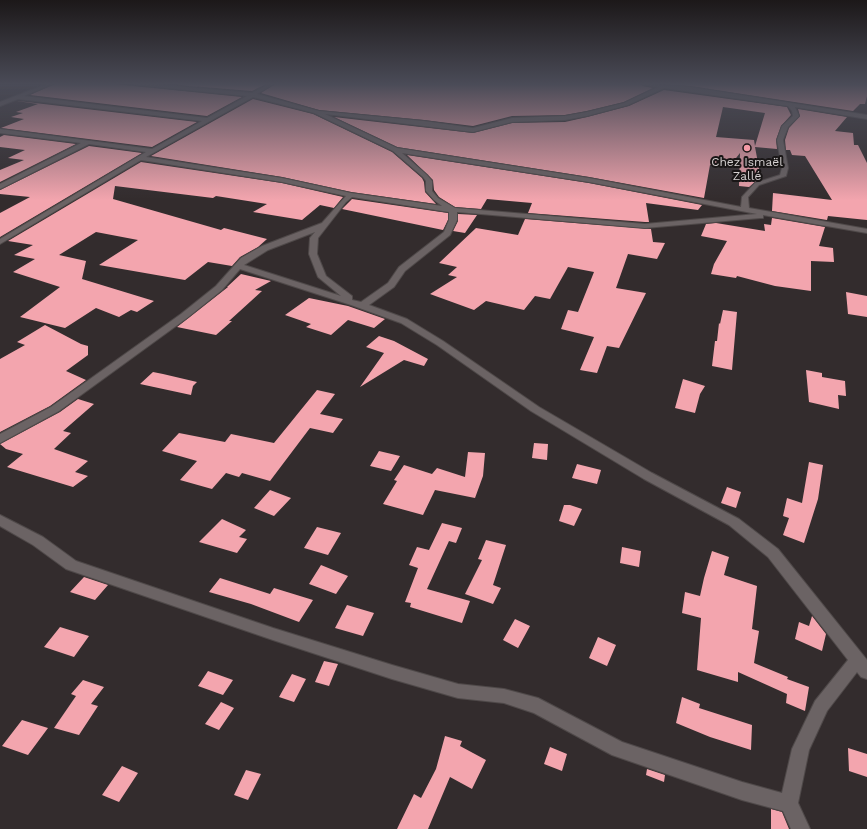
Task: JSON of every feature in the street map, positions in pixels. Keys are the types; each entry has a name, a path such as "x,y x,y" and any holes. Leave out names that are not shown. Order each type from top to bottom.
{"street":[{"path":"0,242 140,158 202,123"},
{"path":"338,123 395,150 425,176 429,182 429,191 436,199 453,210"},
{"path":"421,123 473,130 503,123"},
{"path":"745,210 745,196 757,184 783,176 785,168 780,140 786,126 789,123"},
{"path":"0,131 153,151"},
{"path":"0,138 12,132"},
{"path":"0,188 89,142"},
{"path":"395,150 589,180 771,215 867,231"},
{"path":"140,158 282,180 351,195 453,210 645,226 771,215"},
{"path":"351,195 344,201 314,238 313,254 322,277 358,304"},
{"path":"358,304 391,285 402,269 414,258 429,249 447,233 453,220 453,210"},
{"path":"0,439 55,409 184,316 219,288 244,260 265,248 324,225"},
{"path":"239,266 358,304 404,321 440,343 536,409 642,472 734,522 773,553 867,672"},
{"path":"0,520 38,541 71,565 272,634 392,672 458,691 504,696 538,706 618,749 742,791 789,804"},
{"path":"801,829 789,804 801,748 821,706 856,660"}],"building":[{"path":"15,123 196,123 152,147 1,128"},
{"path":"211,123 331,123 392,152 422,178 425,192 436,204 351,192 282,177 151,156"},
{"path":"346,123 383,123 473,133 512,123 719,123 716,137 754,140 755,146 762,123 784,123 781,126 776,140 777,149 755,147 761,179 749,187 739,186 740,153 729,167 710,165 704,198 589,177 397,147"},
{"path":"446,123 486,123 473,126"},
{"path":"794,123 842,123 835,131 853,133 854,145 858,145 867,163 867,220 828,216 827,220 772,211 773,193 832,200 805,156 792,155 790,150 786,150 785,140 789,128"},
{"path":"4,135 76,144 0,182 0,170 24,160 8,158 25,150 0,147 0,137"},
{"path":"89,146 142,153 0,237 0,213 30,197 0,194 0,190"},
{"path":"407,155 589,183 702,205 698,210 646,203 649,222 528,213 532,203 487,199 481,209 455,207 439,197 434,190 433,180"},
{"path":"141,162 282,183 343,197 334,208 320,205 302,220 253,212 267,204 216,196 213,198 115,186 113,199 221,230 224,228 267,239 258,247 240,257 232,266 208,262 185,280 99,265 138,240 96,232 59,255 86,261 82,279 154,301 137,312 131,310 119,317 96,308 65,328 20,317 60,287 13,272 35,259 14,255 33,245 8,241"},
{"path":"352,199 448,213 448,220 443,230 342,209"},
{"path":"458,214 477,215 465,233 453,231 458,221"},
{"path":"772,218 825,227 819,246 833,248 834,262 811,261 811,291 775,286 737,276 736,278 711,274 714,264 727,241 701,236 706,224 716,223 765,231 764,224 771,225"},
{"path":"525,219 651,229 653,242 665,243 657,259 628,254 616,288 646,293 619,348 607,346 597,373 580,370 594,337 561,329 568,310 578,312 594,272 568,267 550,299 535,296 524,310 486,301 474,310 430,294 457,277 448,275 457,267 439,263 476,228 518,235"},
{"path":"241,274 271,281 255,290 262,291 216,335 177,327 228,287"},
{"path":"846,292 867,296 867,317 848,314"},
{"path":"309,298 348,306 385,319 374,328 348,320 331,335 306,327 311,324 285,315"},
{"path":"723,310 737,312 732,370 712,366 715,341 717,341 719,323 720,324"},
{"path":"45,325 81,344 88,346 88,355 66,371 86,380 50,406 0,432 0,359 25,345 17,342"},
{"path":"379,336 394,341 428,359 424,366 404,360 360,387 384,353 366,347"},
{"path":"806,370 822,373 822,377 845,381 846,396 838,395 839,409 809,402"},
{"path":"153,372 197,382 193,386 191,395 140,384"},
{"path":"683,379 705,386 700,394 695,413 675,408"},
{"path":"317,390 335,394 320,414 343,419 333,433 310,428 270,481 242,473 239,477 226,473 212,489 180,480 197,461 162,451 179,433 225,442 231,434 274,443"},
{"path":"78,399 94,404 63,431 71,433 54,449 88,461 75,472 88,476 73,487 7,467 23,454 6,449 0,444 60,412"},
{"path":"534,443 548,444 547,460 532,458"},
{"path":"379,451 400,456 391,471 370,466"},
{"path":"468,452 485,453 483,476 475,498 435,490 423,515 383,504 397,481 394,480 404,465 432,474 437,468 465,477"},
{"path":"809,462 823,465 818,499 804,543 783,535 789,518 783,516 787,498 802,503"},
{"path":"577,464 601,470 597,484 572,478"},
{"path":"727,487 741,492 736,508 721,503"},
{"path":"270,490 291,498 274,516 254,508"},
{"path":"564,505 570,505 582,509 574,526 559,521"},
{"path":"222,519 246,530 239,537 247,539 237,553 199,542"},
{"path":"442,523 462,528 456,543 449,541 427,589 470,601 462,623 410,607 411,603 405,602 418,568 409,565 417,547 429,550"},
{"path":"317,527 341,533 328,555 304,548"},
{"path":"486,540 506,545 493,585 501,588 493,604 465,594 482,560 478,559"},
{"path":"622,547 641,551 639,567 620,563"},
{"path":"712,551 729,557 724,575 757,586 752,629 759,631 754,663 788,677 787,679 809,687 805,711 786,703 787,694 738,672 738,682 697,670 701,618 682,613 685,592 700,596"},
{"path":"321,565 348,576 336,594 309,584"},
{"path":"84,577 108,585 95,600 70,592"},
{"path":"220,578 270,594 274,588 313,600 299,622 251,604 209,592"},
{"path":"347,605 374,613 363,636 335,628"},
{"path":"812,616 826,634 822,651 795,639 799,622 809,626"},
{"path":"515,619 530,626 518,648 503,640"},
{"path":"60,627 89,636 74,657 44,647"},
{"path":"598,637 616,645 607,666 589,658"},
{"path":"324,661 338,664 329,686 315,682"},
{"path":"208,671 233,680 223,695 198,686"},
{"path":"292,674 306,679 294,702 279,697"},
{"path":"83,680 104,687 91,704 98,706 79,735 54,728 76,696 71,694"},
{"path":"682,697 700,704 699,708 752,725 751,750 710,737 676,723"},
{"path":"221,702 234,708 219,730 205,724"},
{"path":"22,720 48,728 28,755 2,746"},
{"path":"445,736 462,741 460,746 486,760 472,789 450,777 428,829 397,829 414,794 421,798 436,769"},
{"path":"550,747 567,754 562,771 544,764"},
{"path":"848,748 867,754 867,777 849,771"},
{"path":"122,766 138,773 119,802 102,795"},
{"path":"647,769 665,775 664,782 646,775"},
{"path":"246,770 261,774 248,800 234,795"},
{"path":"771,809 782,812 789,829 771,829"}],"place":[{"name":"Chez Ismaël Zallé","path":"747,148"}]}
